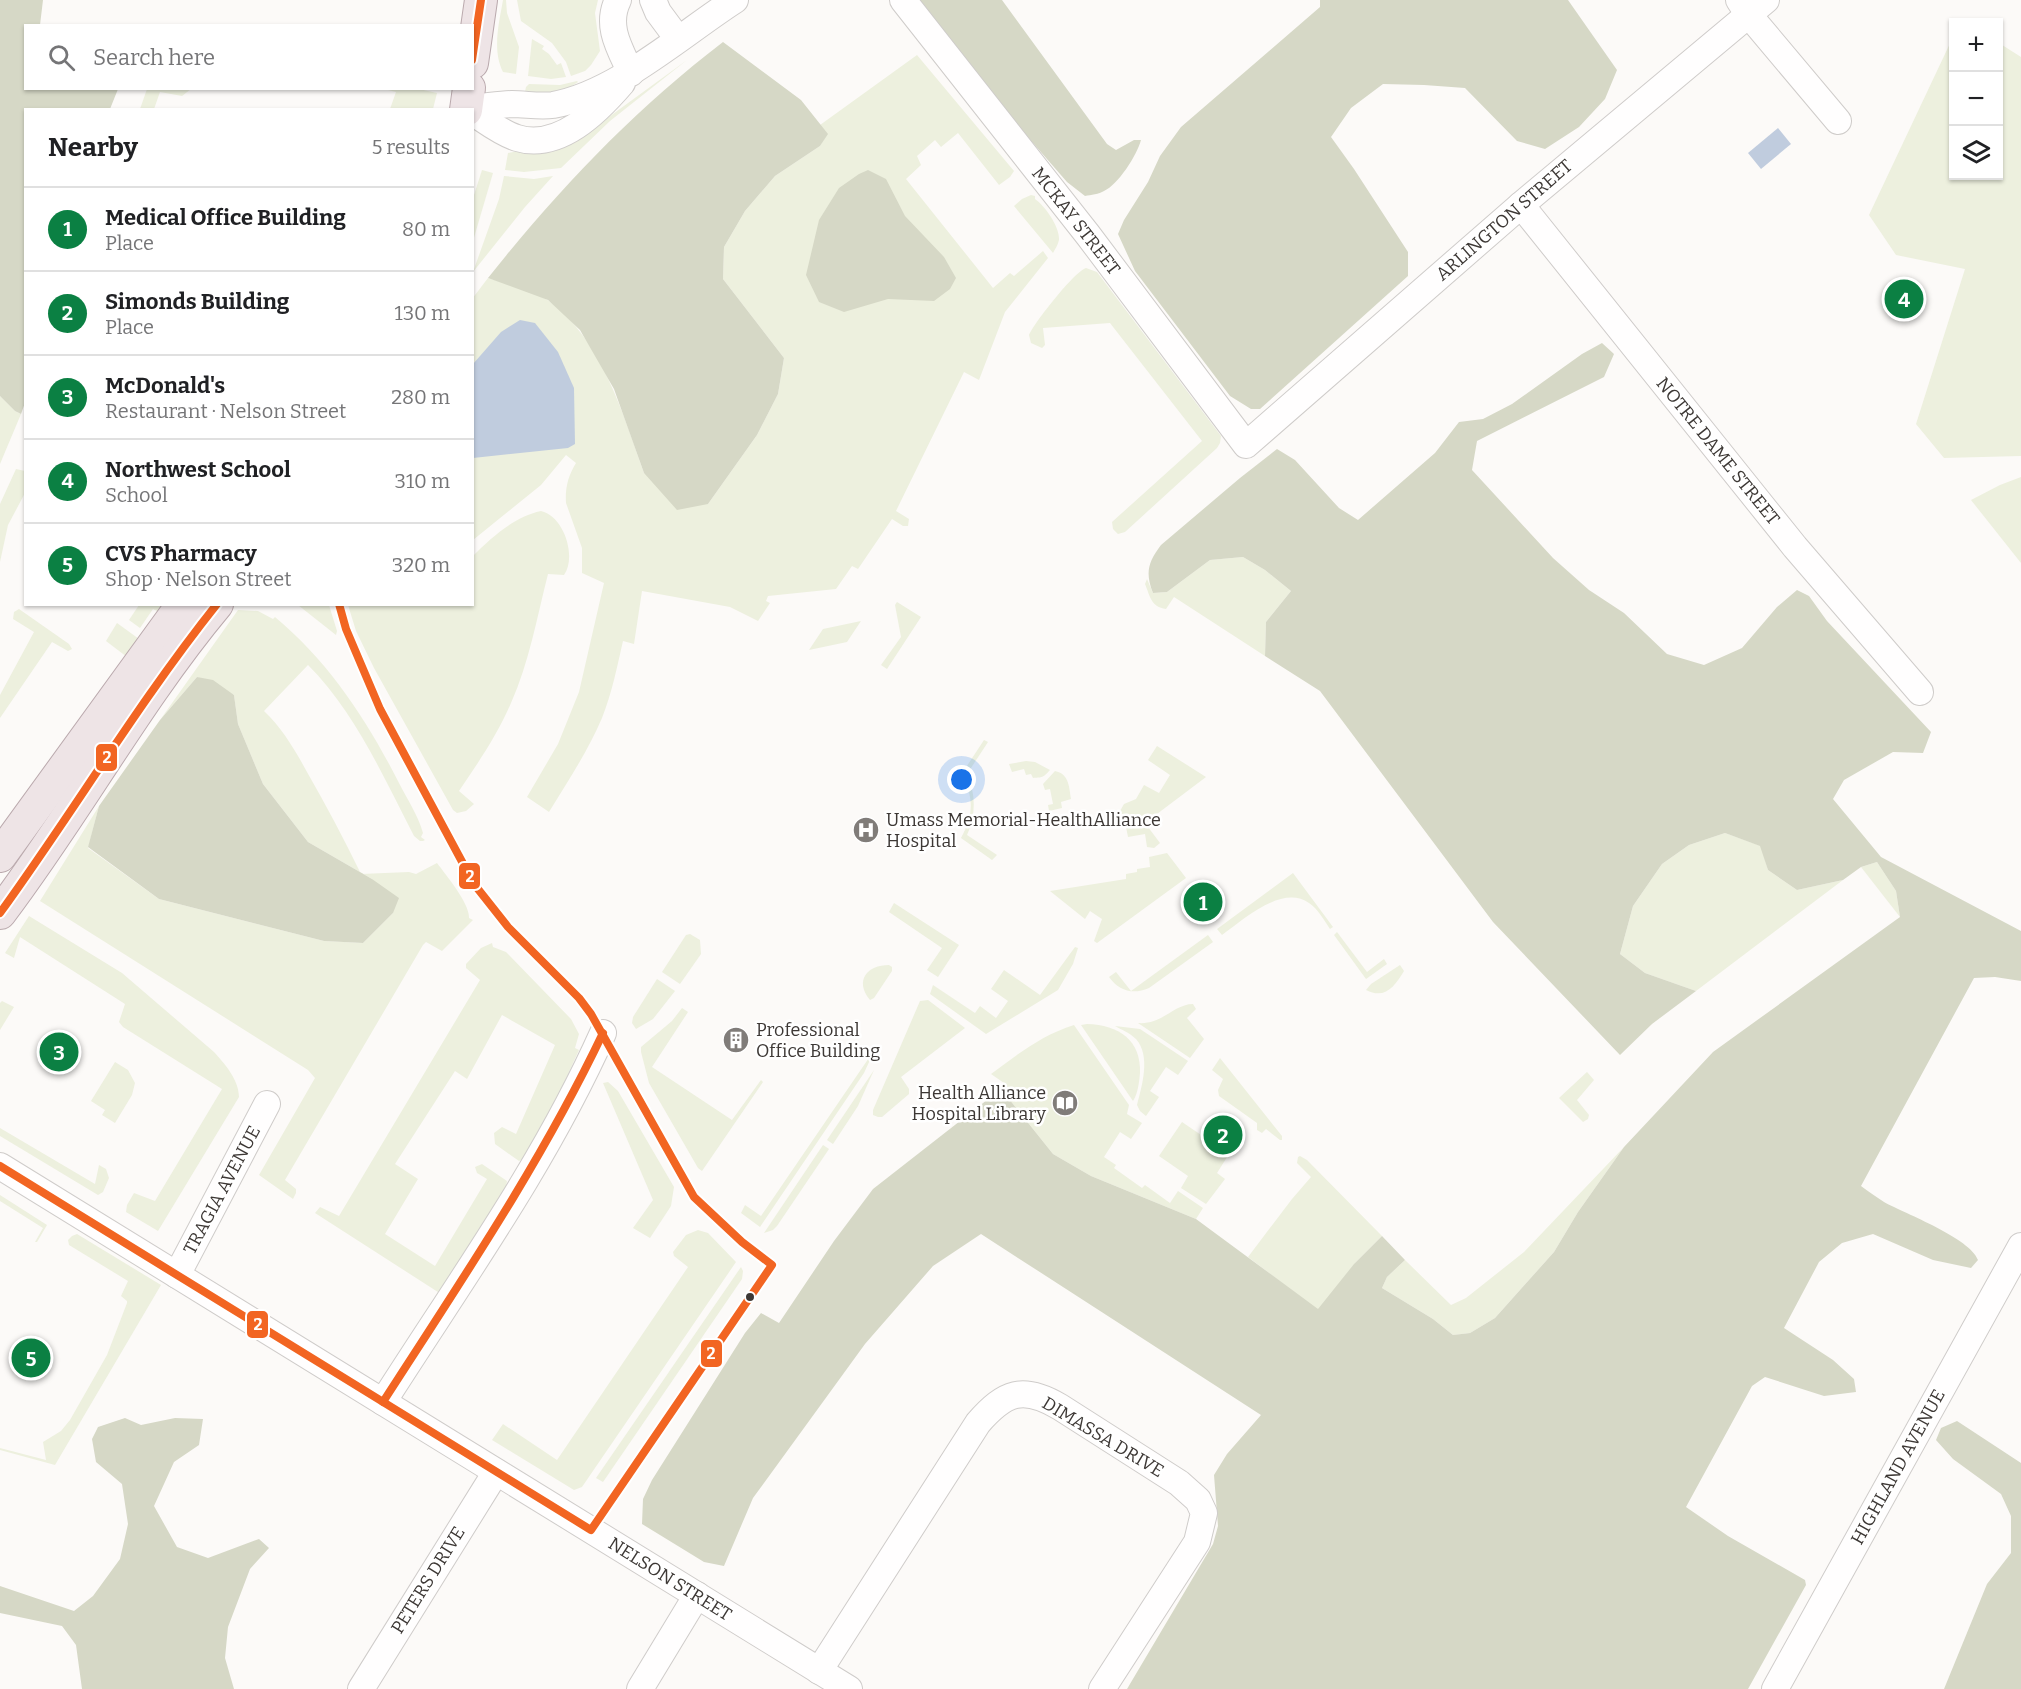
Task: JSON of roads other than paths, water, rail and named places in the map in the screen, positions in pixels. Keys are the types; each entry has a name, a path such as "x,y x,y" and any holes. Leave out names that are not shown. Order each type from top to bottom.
{"main road":[{"path":"474,49 481,0"},
{"path":"0,856 182,606"},
{"path":"0,913 66,821 129,724 215,606"}],"street":[{"path":"618,0 612,20 614,34 631,73"},
{"path":"653,0 658,12 678,39"},
{"path":"468,106 513,104 543,106 592,92 631,73 735,0"},
{"name":"MCKAY STREET","path":"903,0 1088,235 1246,444"},
{"path":"1751,5 1838,121"},
{"name":"ARLINGTON STREET","path":"1246,444 1751,5"},
{"path":"474,110 515,138 528,141 543,140 563,133 590,116 604,104 631,73"},
{"name":"NOTRE DAME STREET","path":"1521,205 1795,547 1920,692"},
{"path":"382,1402 532,1169 562,1119 603,1034"},
{"name":"TRAGIA AVENUE","path":"177,1275 267,1104"},
{"name":"NELSON STREET","path":"0,1166 849,1689"},
{"name":"HIGHLAND AVENUE","path":"1776,1689 2021,1246"},
{"name":"DIMASSA DRIVE","path":"819,1671 978,1423 991,1408 1007,1397 1026,1393 1047,1399 1179,1483 1198,1500 1204,1513 1197,1542 1102,1689"},
{"name":"PETERS DRIVE","path":"361,1689 496,1472"},
{"path":"640,1689 697,1595"}],"water":[{"path":"1778,128 1791,144 1761,169 1748,153"},
{"path":"520,320 535,323 558,352 574,388 575,444 568,448 474,458 474,363 501,332"}],"place":[{"name":"Northwest School","path":"1904,299"},
{"name":"Umass Memorial-HealthAlliance Hospital","path":"866,830"},
{"name":"Medical Office Building","path":"1203,902"},
{"name":"Professional Office Building","path":"736,1040"},
{"name":"McDonald's","path":"59,1052"},
{"name":"Health Alliance Hospital Library","path":"1065,1103"},
{"name":"Simonds Building","path":"1223,1135"},
{"name":"CVS Pharmacy","path":"31,1358"}]}
